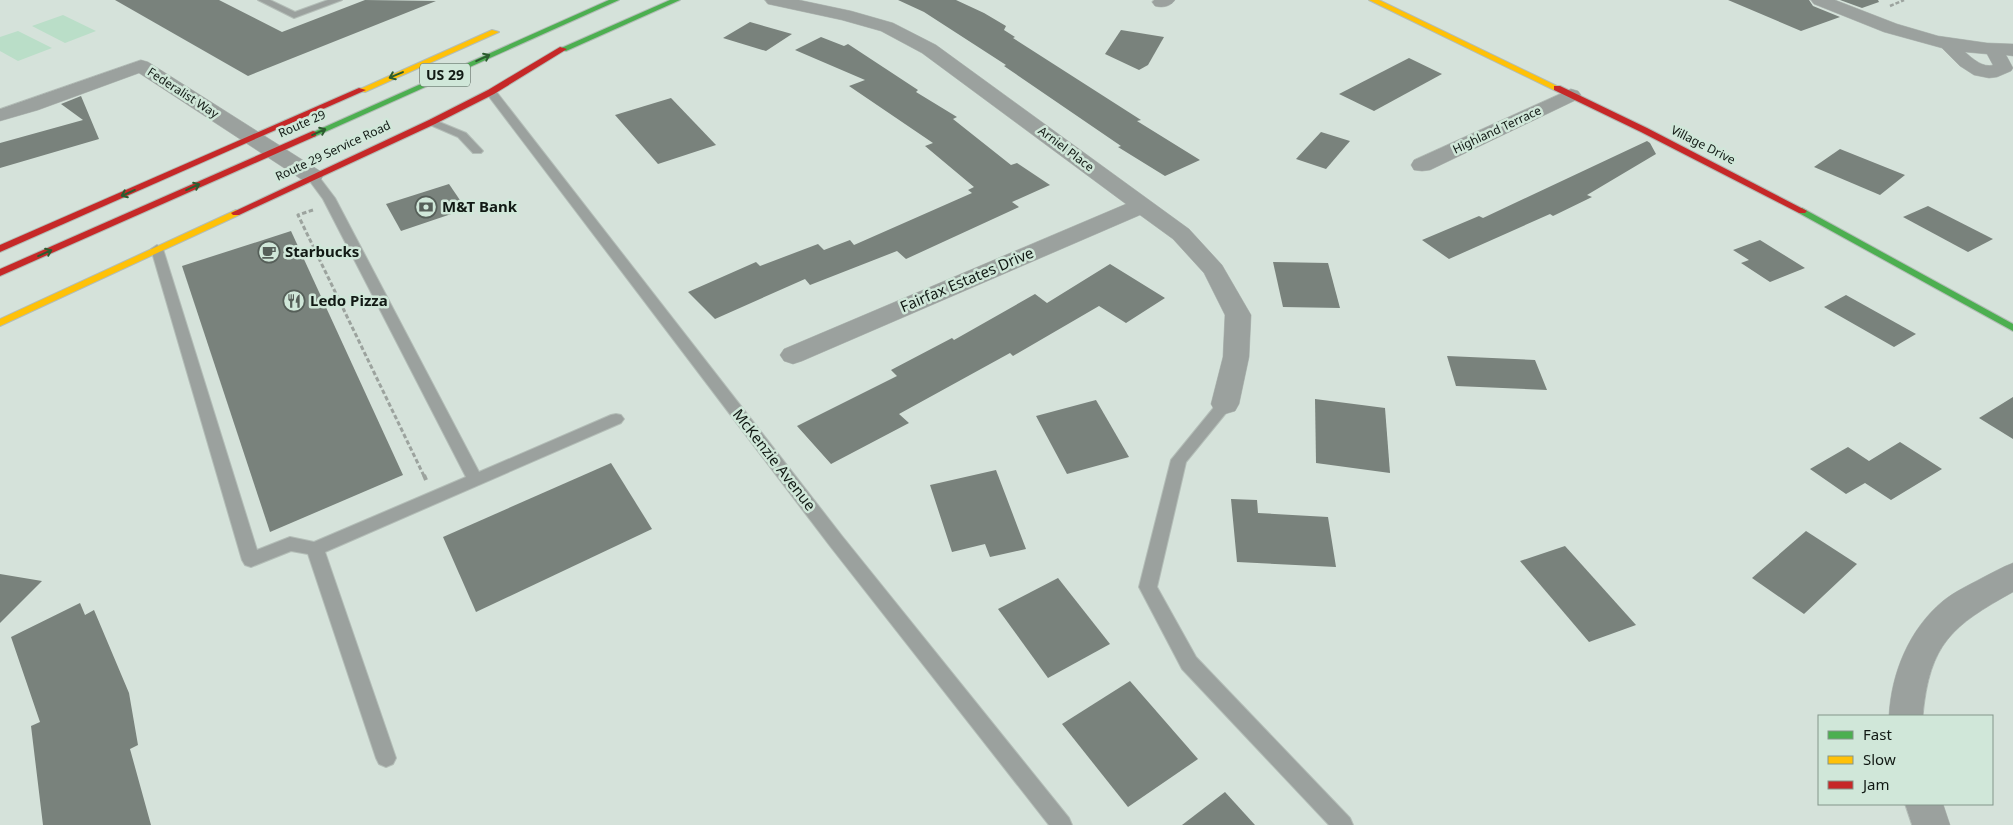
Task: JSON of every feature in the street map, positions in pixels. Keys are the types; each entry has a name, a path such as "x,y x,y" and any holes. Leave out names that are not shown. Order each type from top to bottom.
{"street":[{"name":"Route 29","path":"0,273 615,0"},
{"name":"Route 29 Service Road","path":"0,324 312,176 432,122 491,92 562,50 676,0"},
{"name":"Arniel Place","path":"774,0 844,15 887,27 929,49 1181,234 1214,270 1238,315 1236,357 1225,404"},
{"name":"Village Drive","path":"1373,0 1571,95 1788,204 2013,328"},
{"path":"1820,0 1897,32 1949,45 1964,62 1974,68 1999,71 2004,66 1993,50 2013,50"},
{"name":"Route 29","path":"0,249 506,28"},
{"name":"Federalist Way","path":"0,115 31,106 141,66 312,176"},
{"name":"Highland Terrace","path":"1422,165 1571,95"},
{"name":"Fairfax Estates Drive","path":"793,355 1141,206"},
{"path":"1906,715 1914,670 1925,644 1939,625 1955,611 2013,576"},
{"path":"1924,805 1932,825"}],"lane":[{"path":"263,0 294,15 337,0"},
{"name":"McKenzie Avenue","path":"491,92 836,541 1062,825"},
{"path":"432,122 462,135 477,151"},
{"path":"312,176 332,204 475,480"},
{"path":"157,249 251,560 290,544 315,549 616,419"},
{"path":"1225,404 1179,460 1148,587 1189,662 1343,825"},
{"path":"315,549 386,758"}],"path":[{"path":"332,204 298,215 433,498"}],"green space":[{"path":"63,15 96,31 65,43 32,26"},
{"path":"18,31 52,48 18,61 0,51 0,37"}],"building":[{"path":"115,0 219,0 282,32 365,0 436,1 248,76"},
{"path":"898,0 956,0 984,13 1006,26 1004,30 1015,37 1013,38 1141,120 1137,121 1200,160 1165,176 1118,147 1121,146 1004,66 1006,65 924,12"},
{"path":"1728,0 1809,0 1813,6 1840,17 1801,31"},
{"path":"1840,0 1878,0 1879,2 1862,8"},
{"path":"750,22 792,34 766,51 723,38"},
{"path":"1121,30 1164,37 1148,65 1139,70 1105,54"},
{"path":"821,37 844,46 848,44 918,90 916,92 957,117 953,119 1011,165 1017,163 1050,185 1012,202 1019,207 906,259 897,251 810,285 805,279 715,319 688,292 756,262 760,266 818,244 824,250 850,240 854,245 972,193 968,190 974,187 925,146 933,143 849,86 865,80 795,50"},
{"path":"1409,58 1442,74 1374,111 1339,94"},
{"path":"81,96 99,139 0,168 0,143 83,120 61,104"},
{"path":"671,98 716,145 658,164 615,115"},
{"path":"1321,132 1350,141 1326,169 1296,159"},
{"path":"1647,141 1656,154 1587,195 1592,197 1553,216 1550,214 1449,259 1422,240 1479,216 1483,218"},
{"path":"1840,149 1905,175 1880,195 1814,167"},
{"name":"M&T Bank","path":"449,184 466,209 401,231 386,204"},
{"path":"1928,206 1993,239 1968,252 1903,217"},
{"path":"291,231 403,475 270,532 182,266"},
{"path":"1760,240 1805,268 1770,282 1741,263 1749,260 1733,250"},
{"path":"1273,262 1328,263 1340,308 1283,307"},
{"path":"1110,264 1165,298 1126,323 1099,306 1013,356 1010,353 899,414 909,423 831,464 797,426 897,376 891,370 952,338 954,340 1035,294 1047,303"},
{"path":"1846,295 1916,334 1894,347 1824,307"},
{"path":"1447,356 1535,360 1547,390 1456,386"},
{"path":"2013,397 2013,439 1979,418"},
{"path":"1315,399 1385,408 1390,473 1316,463"},
{"path":"1096,400 1129,457 1067,474 1036,416"},
{"path":"1900,442 1942,469 1891,500 1865,483 1846,494 1810,469 1848,447 1869,461"},
{"path":"611,463 652,529 476,612 443,537"},
{"path":"996,470 1026,549 990,557 985,544 952,552 930,485"},
{"path":"1231,499 1257,500 1258,513 1328,517 1336,567 1237,562"},
{"path":"1806,531 1857,564 1804,614 1752,578"},
{"path":"1565,546 1636,625 1589,642 1520,561"},
{"path":"0,574 42,581 0,623"},
{"path":"1058,578 1110,644 1048,678 998,609"},
{"path":"80,603 85,615 94,610 129,693 138,745 130,749 151,825 43,825 31,726 40,722 11,637"},
{"path":"1130,681 1198,759 1128,807 1062,724"},
{"path":"1225,792 1255,825 1182,825"}],"traffic: fast":[{"path":"313,134 615,0"},
{"path":"563,49 676,0"},
{"path":"1802,211 2013,328"}],"traffic: slow":[{"path":"1373,0 1557,88"},
{"path":"362,90 495,32"},
{"path":"0,323 236,213"}],"traffic: jam":[{"path":"236,213 432,122 491,92 563,49"},
{"path":"1557,88 1802,211"},
{"path":"0,249 362,90"},
{"path":"0,273 313,134"}],"place":[{"name":"M&T Bank","path":"426,207"},
{"name":"Starbucks","path":"269,252"},
{"name":"Ledo Pizza","path":"294,301"}]}
